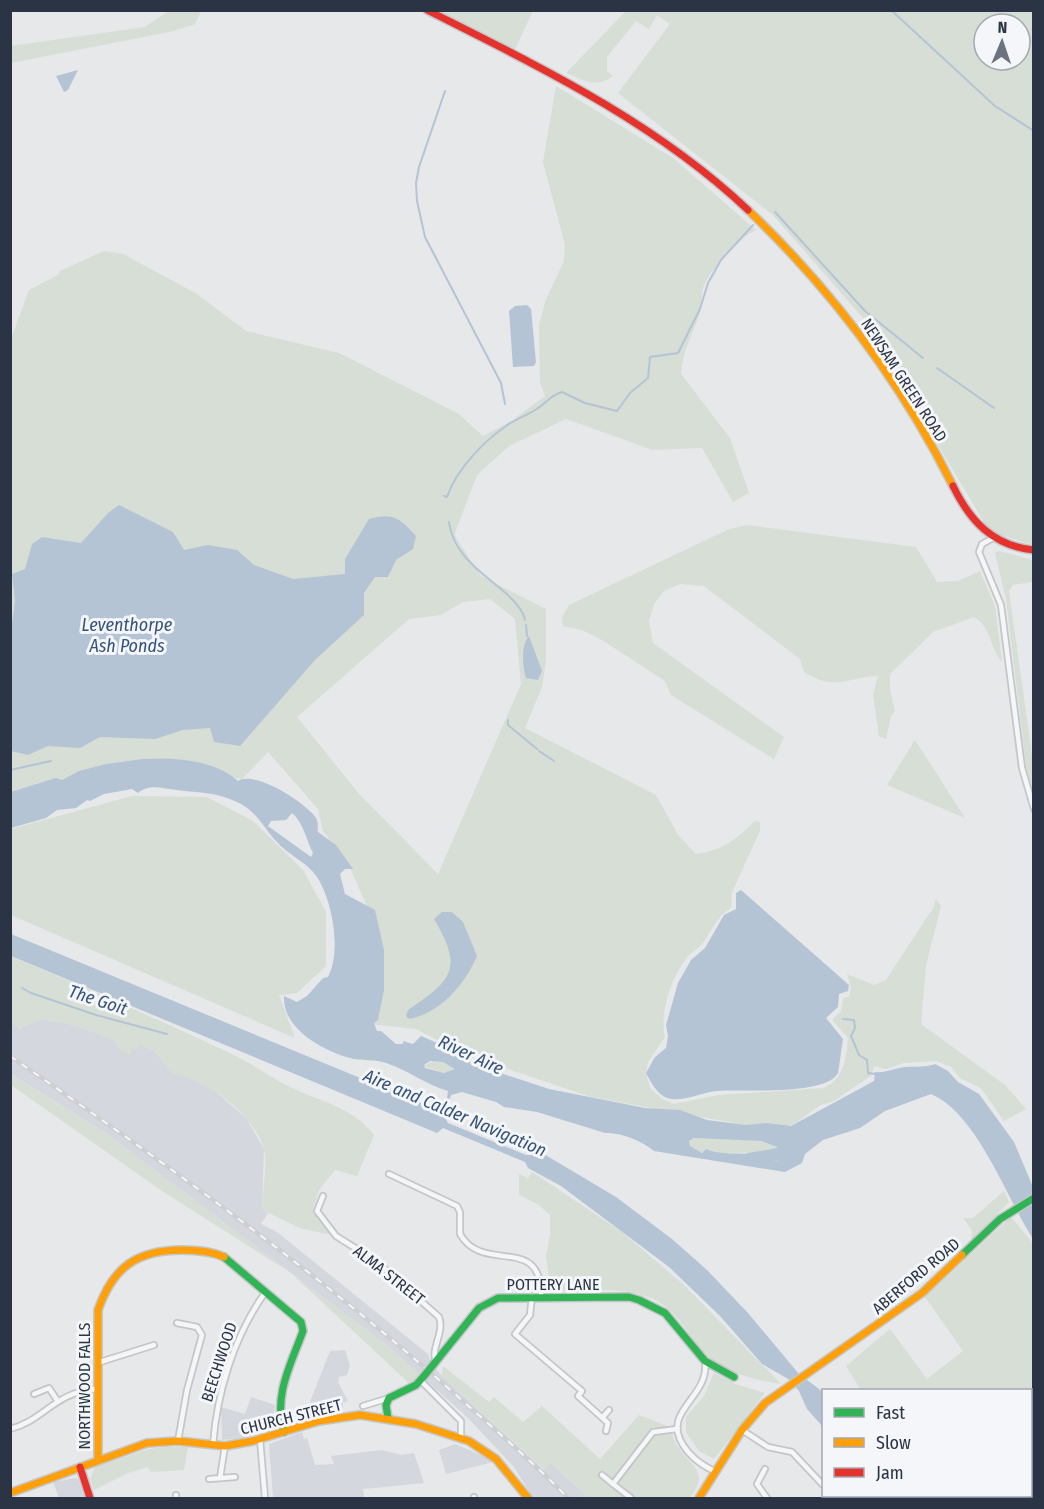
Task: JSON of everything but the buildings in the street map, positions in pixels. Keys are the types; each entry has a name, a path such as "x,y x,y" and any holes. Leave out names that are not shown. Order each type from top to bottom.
{"street":[{"name":"NEWSAM GREEN ROAD","path":"427,10 553,75 639,124 699,168 786,245 837,304 881,363 966,510 993,538"},
{"path":"1034,550 1011,546 993,538 982,544 979,552 1000,605 1022,768 1034,809"},
{"path":"389,1174 457,1206 460,1212 459,1234 467,1243 498,1257 515,1258 534,1265 540,1272 541,1296"},
{"name":"ALMA STREET","path":"322,1196 317,1211 336,1236 376,1261 439,1317 442,1329 435,1354 435,1363"},
{"name":"ABERFORD ROAD","path":"742,1430 765,1403 922,1293 1000,1219 1034,1198"},
{"name":"NORTHWOOD FALLS","path":"98,1460 98,1310 101,1301 124,1268 135,1258 152,1253 208,1250 222,1256 264,1294"},
{"path":"264,1294 301,1322 303,1331 278,1402 278,1417 284,1432"},
{"name":"BEECHWOOD","path":"213,1444 219,1400 247,1318 264,1294"},
{"path":"532,1296 530,1315 515,1334 582,1391 578,1396 608,1423 606,1431"},
{"name":"POTTERY LANE","path":"420,1381 478,1308 498,1298 532,1296 629,1297 650,1304 665,1312 705,1361 734,1377"},
{"path":"177,1323 197,1327 202,1338 187,1390 178,1441"},
{"path":"97,1363 154,1345"},
{"path":"705,1361 705,1379 679,1416 677,1429 687,1452 716,1472"},
{"path":"420,1381 461,1421 460,1439"},
{"name":"CHURCH STREET","path":"363,1406 389,1398 420,1381"},
{"path":"34,1394 49,1388 57,1400"},
{"path":"10,1429 31,1420 57,1400 86,1390 97,1389"},
{"path":"388,1418 386,1405 389,1398"},
{"path":"603,1417 609,1410"},
{"name":"CHURCH STREET","path":"10,1493 147,1443 178,1441 225,1446 260,1439 328,1418 369,1414 460,1439 482,1448 505,1467 528,1498"},
{"path":"613,1484 653,1432 677,1429"},
{"path":"699,1498 742,1430 768,1447 792,1452 822,1484"},
{"path":"260,1439 265,1498"},
{"path":"220,1478 225,1446"},
{"path":"80,1467 90,1498"},
{"path":"765,1468 757,1484 767,1498"},
{"path":"602,1475 631,1498"},
{"path":"209,1479 235,1477"}],"shaded area":[{"path":"170,10 201,11 195,24 174,31 11,63 11,46 145,27"},
{"path":"435,11 533,11 515,49"},
{"path":"626,11 1033,11 1033,545 998,534 985,524 862,317 773,215 618,93 670,24 657,15 649,29 636,21 607,57 607,71 613,76 595,83 566,73"},
{"path":"556,86 673,158 756,230 734,247 706,281 702,291 701,309 686,349 681,374 730,438 749,493 733,502 702,448 653,450 566,419 509,446 477,475 455,533 481,576 546,609 546,661 542,687 525,728 656,795 678,835 696,854 722,847 755,821 760,822 760,831 732,892 731,908 718,919 701,945 689,955 672,983 665,1005 665,1037 648,1062 646,1073 650,1088 662,1099 674,1104 719,1095 824,1088 831,1084 843,1068 846,1054 848,1038 832,1020 841,1011 843,998 849,997 851,987 847,974 874,985 886,980 933,908 936,899 941,906 926,965 921,1024 1005,1085 1026,1109 1004,1121 981,1088 960,1078 951,1067 936,1061 904,1063 886,1069 874,1066 872,1075 834,1101 820,1105 793,1125 767,1129 591,1097 463,1054 416,1029 370,1024 374,935 365,902 348,863 323,831 318,809 268,752 242,779 151,763 11,797 10,342 29,290 58,275 60,271 104,251 123,254 197,294 246,331 339,353 459,414 483,436 510,422 545,396 540,382 539,325 546,299 564,261 565,245 543,162","holes":["490,599 515,619 521,684 438,874 360,795 297,717 409,619 441,615 463,602"]},
{"path":"747,525 916,547 937,582 958,581 980,571 995,606 1002,662 984,626 974,617 933,632 890,674 890,690 895,711 891,716 886,739 879,736 873,695 878,676 841,682 815,678 804,672 800,659 704,586 680,584 664,591 654,604 649,621 653,643 784,737 774,759 671,695 665,681 602,640 582,630 563,626 562,617 569,605 727,530"},
{"path":"999,551 1033,560 1033,582 1013,585 1009,591 1033,762 1033,798 1026,765 1006,599 995,553"},
{"path":"915,740 965,818 887,785"},
{"path":"132,796 207,797 253,821 303,870 326,912 326,966 297,993 279,995 295,1038 11,915 11,829"},
{"path":"10,956 236,1056 288,1086 345,1111 366,1125 374,1135 357,1176 335,1170 319,1190 313,1209 331,1230 331,1235 300,1228 262,1210 265,1155 259,1136 228,1101 200,1083 173,1074 153,1050 141,1044 137,1050 132,1048 130,1056 115,1045 116,1041 74,1025 42,1019 19,1028 11,1022"},
{"path":"42,1019 74,1025 130,1046 141,1044 153,1050 173,1073 188,1076 216,1092 246,1118 264,1149 262,1209 268,1213 261,1224 277,1232 428,1354 431,1363 442,1376 544,1470 551,1463 589,1498 533,1498 514,1467 467,1417 384,1343 104,1132 11,1074 10,1022 20,1028"},
{"path":"434,1061 443,1062 456,1069 444,1073 423,1066"},
{"path":"10,1074 104,1132 384,1343 421,1376 411,1385 291,1273 162,1191 11,1085"},
{"path":"694,1138 761,1141 786,1149 789,1154 776,1161 747,1153 702,1152 690,1146 689,1141"},
{"path":"532,1172 622,1232 683,1284 781,1384 743,1375 716,1363 702,1350 669,1309 651,1298 614,1291 551,1291 546,1257 550,1235 550,1215 539,1205 519,1195 519,1174 528,1178"},
{"path":"1004,1191 1009,1202 971,1241 972,1230 963,1218 973,1218"},
{"path":"1011,1217 1033,1243 1033,1498 945,1497 1032,1497 1032,1389 860,1389 846,1366 890,1329 927,1379 963,1351 925,1297"},
{"path":"345,1350 350,1366 347,1375 339,1377 338,1382 348,1401 342,1403 343,1408 306,1419 310,1402 330,1351"},
{"path":"443,1366 489,1402 494,1397 523,1422 542,1406 600,1459 639,1415 670,1427 677,1445 697,1470 699,1481 696,1489 690,1498 589,1498 551,1463 545,1470 442,1376"},
{"path":"714,1373 735,1384 765,1393 714,1459 699,1451 686,1432 686,1417 704,1396"},
{"path":"251,1397 275,1405 272,1427 244,1438 222,1440 221,1407 245,1414"},
{"path":"302,1432 304,1439 307,1438 315,1465 334,1464 331,1456 382,1450 402,1455 414,1453 424,1483 363,1489 364,1498 273,1498 269,1444"},
{"path":"455,1444 493,1462 446,1474 439,1450"},
{"path":"188,1447 184,1470 151,1472 148,1467 128,1473 94,1490 90,1479 95,1467 149,1449"},
{"path":"78,1479 85,1498 59,1498 53,1482"}],"water":[{"path":"78,70 68,90 64,92 56,76"},
{"path":"527,305 531,309 536,362 534,366 513,367 509,311 515,306"},
{"name":"Leventhorpe Ash Ponds","path":"119,505 173,532 184,550 208,545 237,550 254,565 293,579 345,574 345,559 369,519 384,516 396,518 416,536 413,549 396,560 388,577 375,577 364,593 364,615 315,660 240,746 214,742 210,728 183,730 155,739 100,737 80,748 48,746 28,755 11,751 10,639 15,601 12,574 25,569 32,544 42,537 81,543 108,513"},
{"path":"529,636 542,671 538,680 526,678 523,650"},
{"path":"143,759 194,761 218,768 238,781 256,780 268,784 302,804 317,820 318,832 336,845 353,869 345,869 340,874 345,894 375,910 384,950 384,990 378,1020 374,1023 377,1031 381,1031 396,1044 403,1044 403,1041 413,1044 421,1036 442,1045 473,1064 549,1089 645,1108 680,1110 707,1120 746,1125 767,1123 791,1126 874,1081 875,1072 935,1064 948,1071 958,1082 979,1094 1014,1142 1033,1187 1033,1239 977,1138 948,1104 931,1094 885,1111 860,1128 823,1140 805,1154 802,1163 785,1172 654,1151 624,1136 605,1133 537,1112 504,1107 496,1102 462,1092 451,1095 449,1103 442,1111 453,1118 444,1116 448,1123 526,1155 532,1155 537,1150 616,1197 672,1239 707,1270 748,1313 799,1374 822,1391 822,1426 807,1409 799,1391 790,1380 762,1364 720,1316 669,1267 561,1186 528,1168 525,1162 443,1128 437,1133 11,956 11,934 438,1110 447,1098 448,1091 394,1066 378,1061 343,1056 319,1045 308,1038 290,1019 285,1008 284,996 297,1002 307,996 323,978 328,977 332,966 335,940 331,912 322,887 313,872 281,846 255,815 245,807 231,799 208,794 157,787 147,788 138,793 132,789 104,794 90,801 87,800 76,808 57,810 46,818 11,828 11,792 56,778 62,780 79,771 106,764","holes":["292,813 313,853 311,857 268,826 271,821 286,820","430,1061 443,1062 455,1069 444,1073 425,1068 424,1065","694,1138 761,1141 788,1151 789,1154 776,1161 757,1154 706,1149 702,1153 690,1146 689,1141"]},
{"path":"741,890 849,985 848,991 839,994 838,1007 826,1018 843,1039 838,1073 830,1080 818,1085 801,1088 717,1091 679,1099 667,1098 657,1091 646,1073 655,1057 666,1048 668,1036 666,1025 678,983 691,960 705,948 724,915 736,909 736,893"},
{"path":"442,912 452,912 463,922 477,956 466,977 450,996 431,1011 409,1019 406,1016 408,1010 435,990 449,972 451,962 449,950 434,919"}],"waterway":[{"path":"891,10 995,106 1034,131"},
{"path":"445,91 419,167 416,183 417,201 425,237 501,383 505,404"},
{"path":"775,212 865,311 923,358"},
{"path":"444,496 447,497 471,457 488,440 558,393 562,392 585,403 617,411 630,393 648,378 650,357 678,353 700,309 708,283 721,260 753,225"},
{"path":"937,368 994,408"},
{"path":"449,522 454,539 462,553 511,598 525,620"},
{"path":"526,625 527,636"},
{"path":"508,720 508,725 537,749"},
{"path":"539,751 554,761"},
{"path":"10,770 51,761"},
{"name":"The Goit","path":"22,988 96,1015 167,1034"},
{"path":"843,1019 854,1020 855,1028 851,1036 859,1055 867,1060 868,1073 875,1074"},
{"name":"River Aire","path":"749,1159 778,1154 800,1142"}],"railway":[{"path":"10,1056 186,1180 356,1310 518,1450 568,1498"}],"traffic: fast":[{"path":"962,1255 1000,1219 1034,1198"},
{"path":"224,1257 301,1322 303,1331 282,1393 281,1419 284,1432"},
{"path":"433,1365 479,1308 498,1298 629,1297 665,1313 705,1361 734,1377"},
{"path":"424,1376 433,1365"},
{"path":"388,1418 386,1405 389,1398 416,1385 424,1376"}],"traffic: slow":[{"path":"748,210 808,272 862,339 911,410 953,486"},
{"path":"98,1460 98,1310 111,1282 129,1264 152,1253 193,1250 224,1257"},
{"path":"699,1498 742,1430 765,1403 922,1293 962,1255"},
{"path":"10,1493 147,1443 178,1441 225,1446 253,1441 319,1421 360,1415 416,1424 469,1441 496,1459 528,1498"}],"traffic: jam":[{"path":"427,10 595,98 674,150 712,178 748,210"},
{"path":"953,486 967,510 984,530 1006,543 1034,550"},
{"path":"80,1467 90,1498"}],"water label":[{"name":"Aire and Calder Navigation","path":"455,1113"}]}
